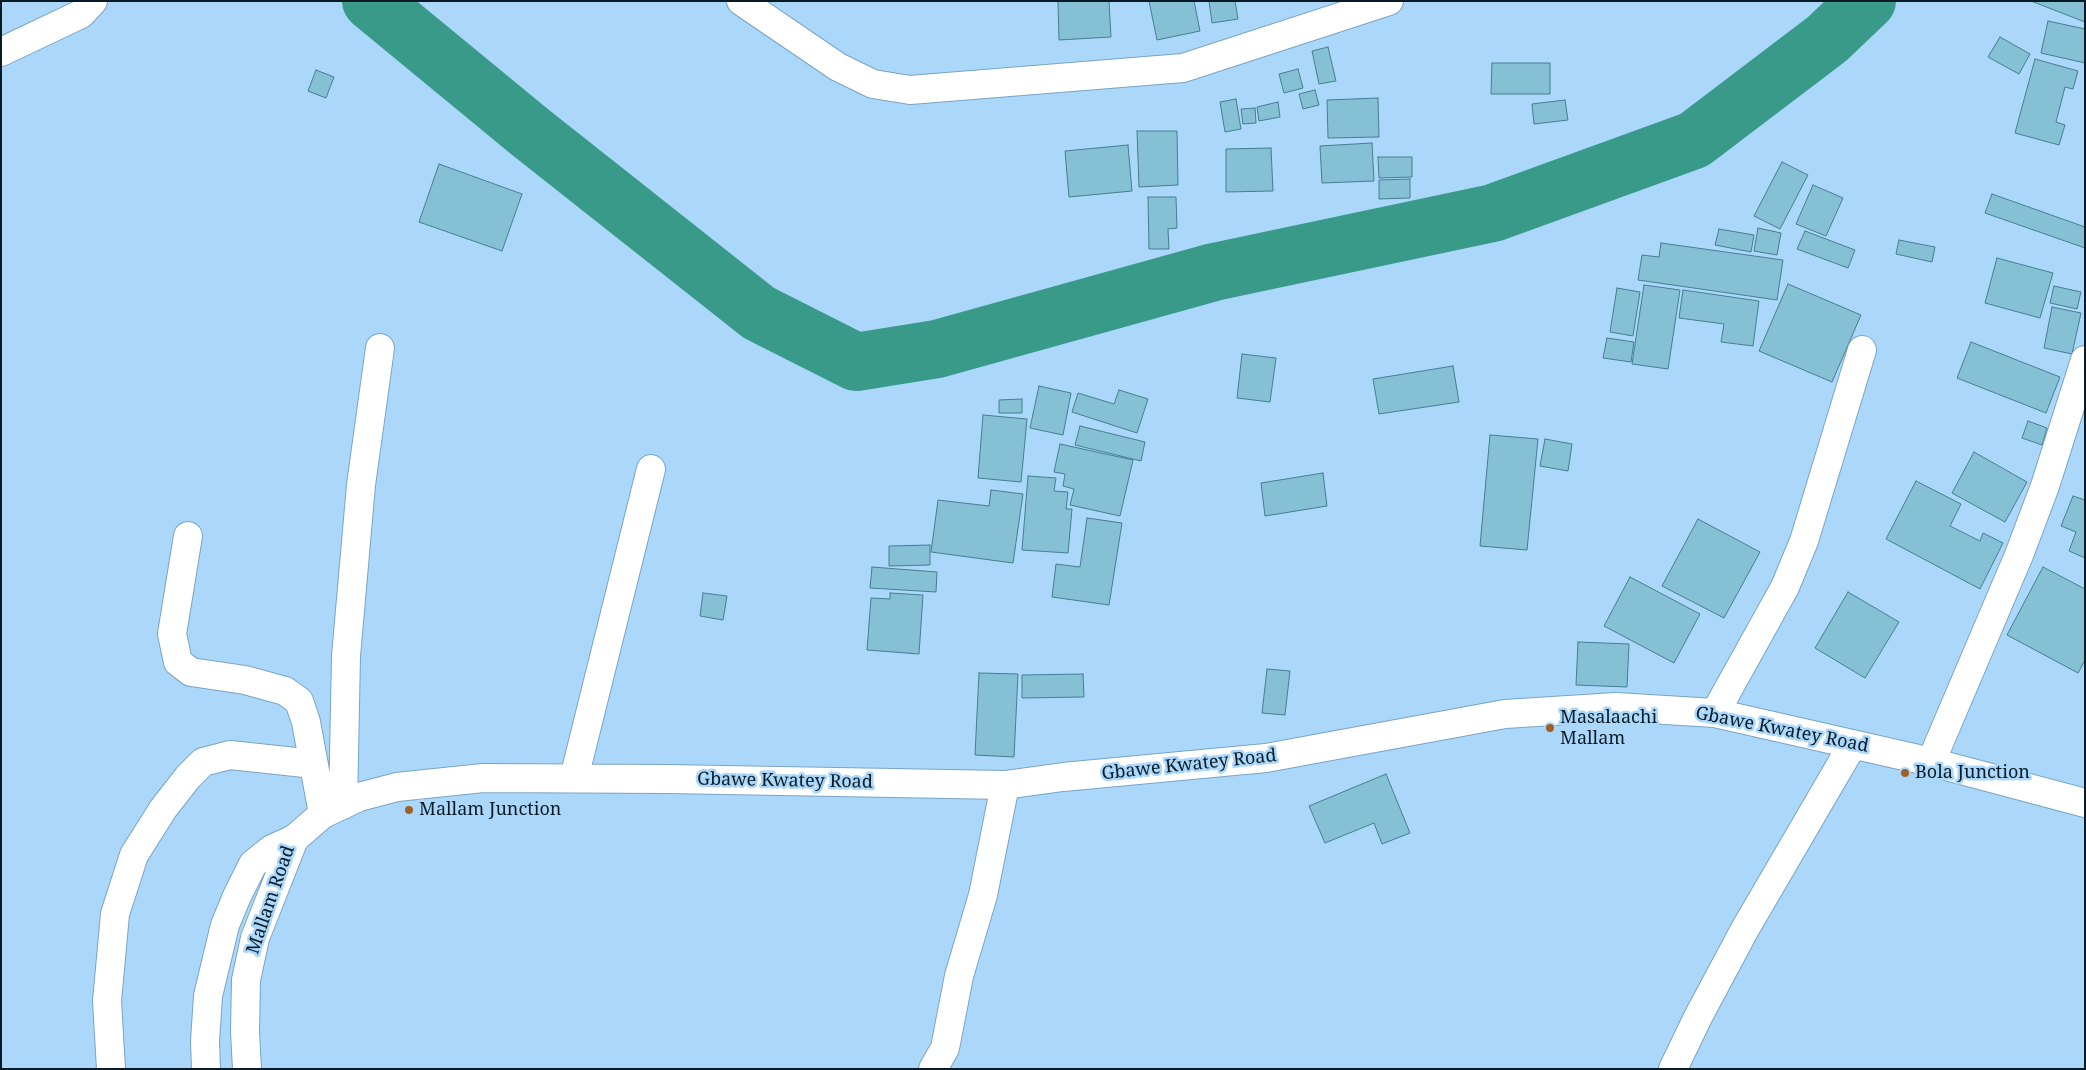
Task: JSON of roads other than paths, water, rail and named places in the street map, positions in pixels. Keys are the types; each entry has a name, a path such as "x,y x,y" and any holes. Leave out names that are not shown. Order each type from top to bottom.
{"street":[{"path":"1,52 81,14 93,1"},
{"path":"741,1 838,67 872,84 910,90 1183,68 1389,1"},
{"path":"333,809 361,485 380,348"},
{"path":"1715,713 1785,586 1804,541 1862,350"},
{"path":"1931,762 2045,486 2085,360"},
{"path":"574,778 651,469"},
{"path":"188,536 172,634 178,662 191,672 245,680 285,690 300,701 314,764 333,809"},
{"name":"Gbawe Kwatey Road","path":"294,839 333,809 359,797 397,787 483,778 1005,785 1063,777 1266,758 1505,714 1616,707 1715,713 1931,762 2085,803"},
{"path":"1673,1069 1698,1017 1745,929 1853,744"},
{"path":"111,1069 107,1001 115,914 134,855 163,809 188,777 203,762 230,755 314,764"},
{"path":"933,1069 945,1048 959,976 983,895 1005,785"},
{"name":"Mallam Road","path":"206,1069 205,1041 208,996 225,925 253,864 272,849 294,839"},
{"name":"Mallam Road","path":"247,1069 245,1032 246,980 255,938 294,839"}],"waterway":[{"path":"371,1 530,132 759,313 856,362 937,349 1214,272 1493,213 1694,140 1827,39 1867,1"}],"place":[{"name":"Masalaachi Mallam","path":"1550,728"},
{"name":"Bola Junction","path":"1905,773"},
{"name":"Mallam Junction","path":"409,810"}]}
